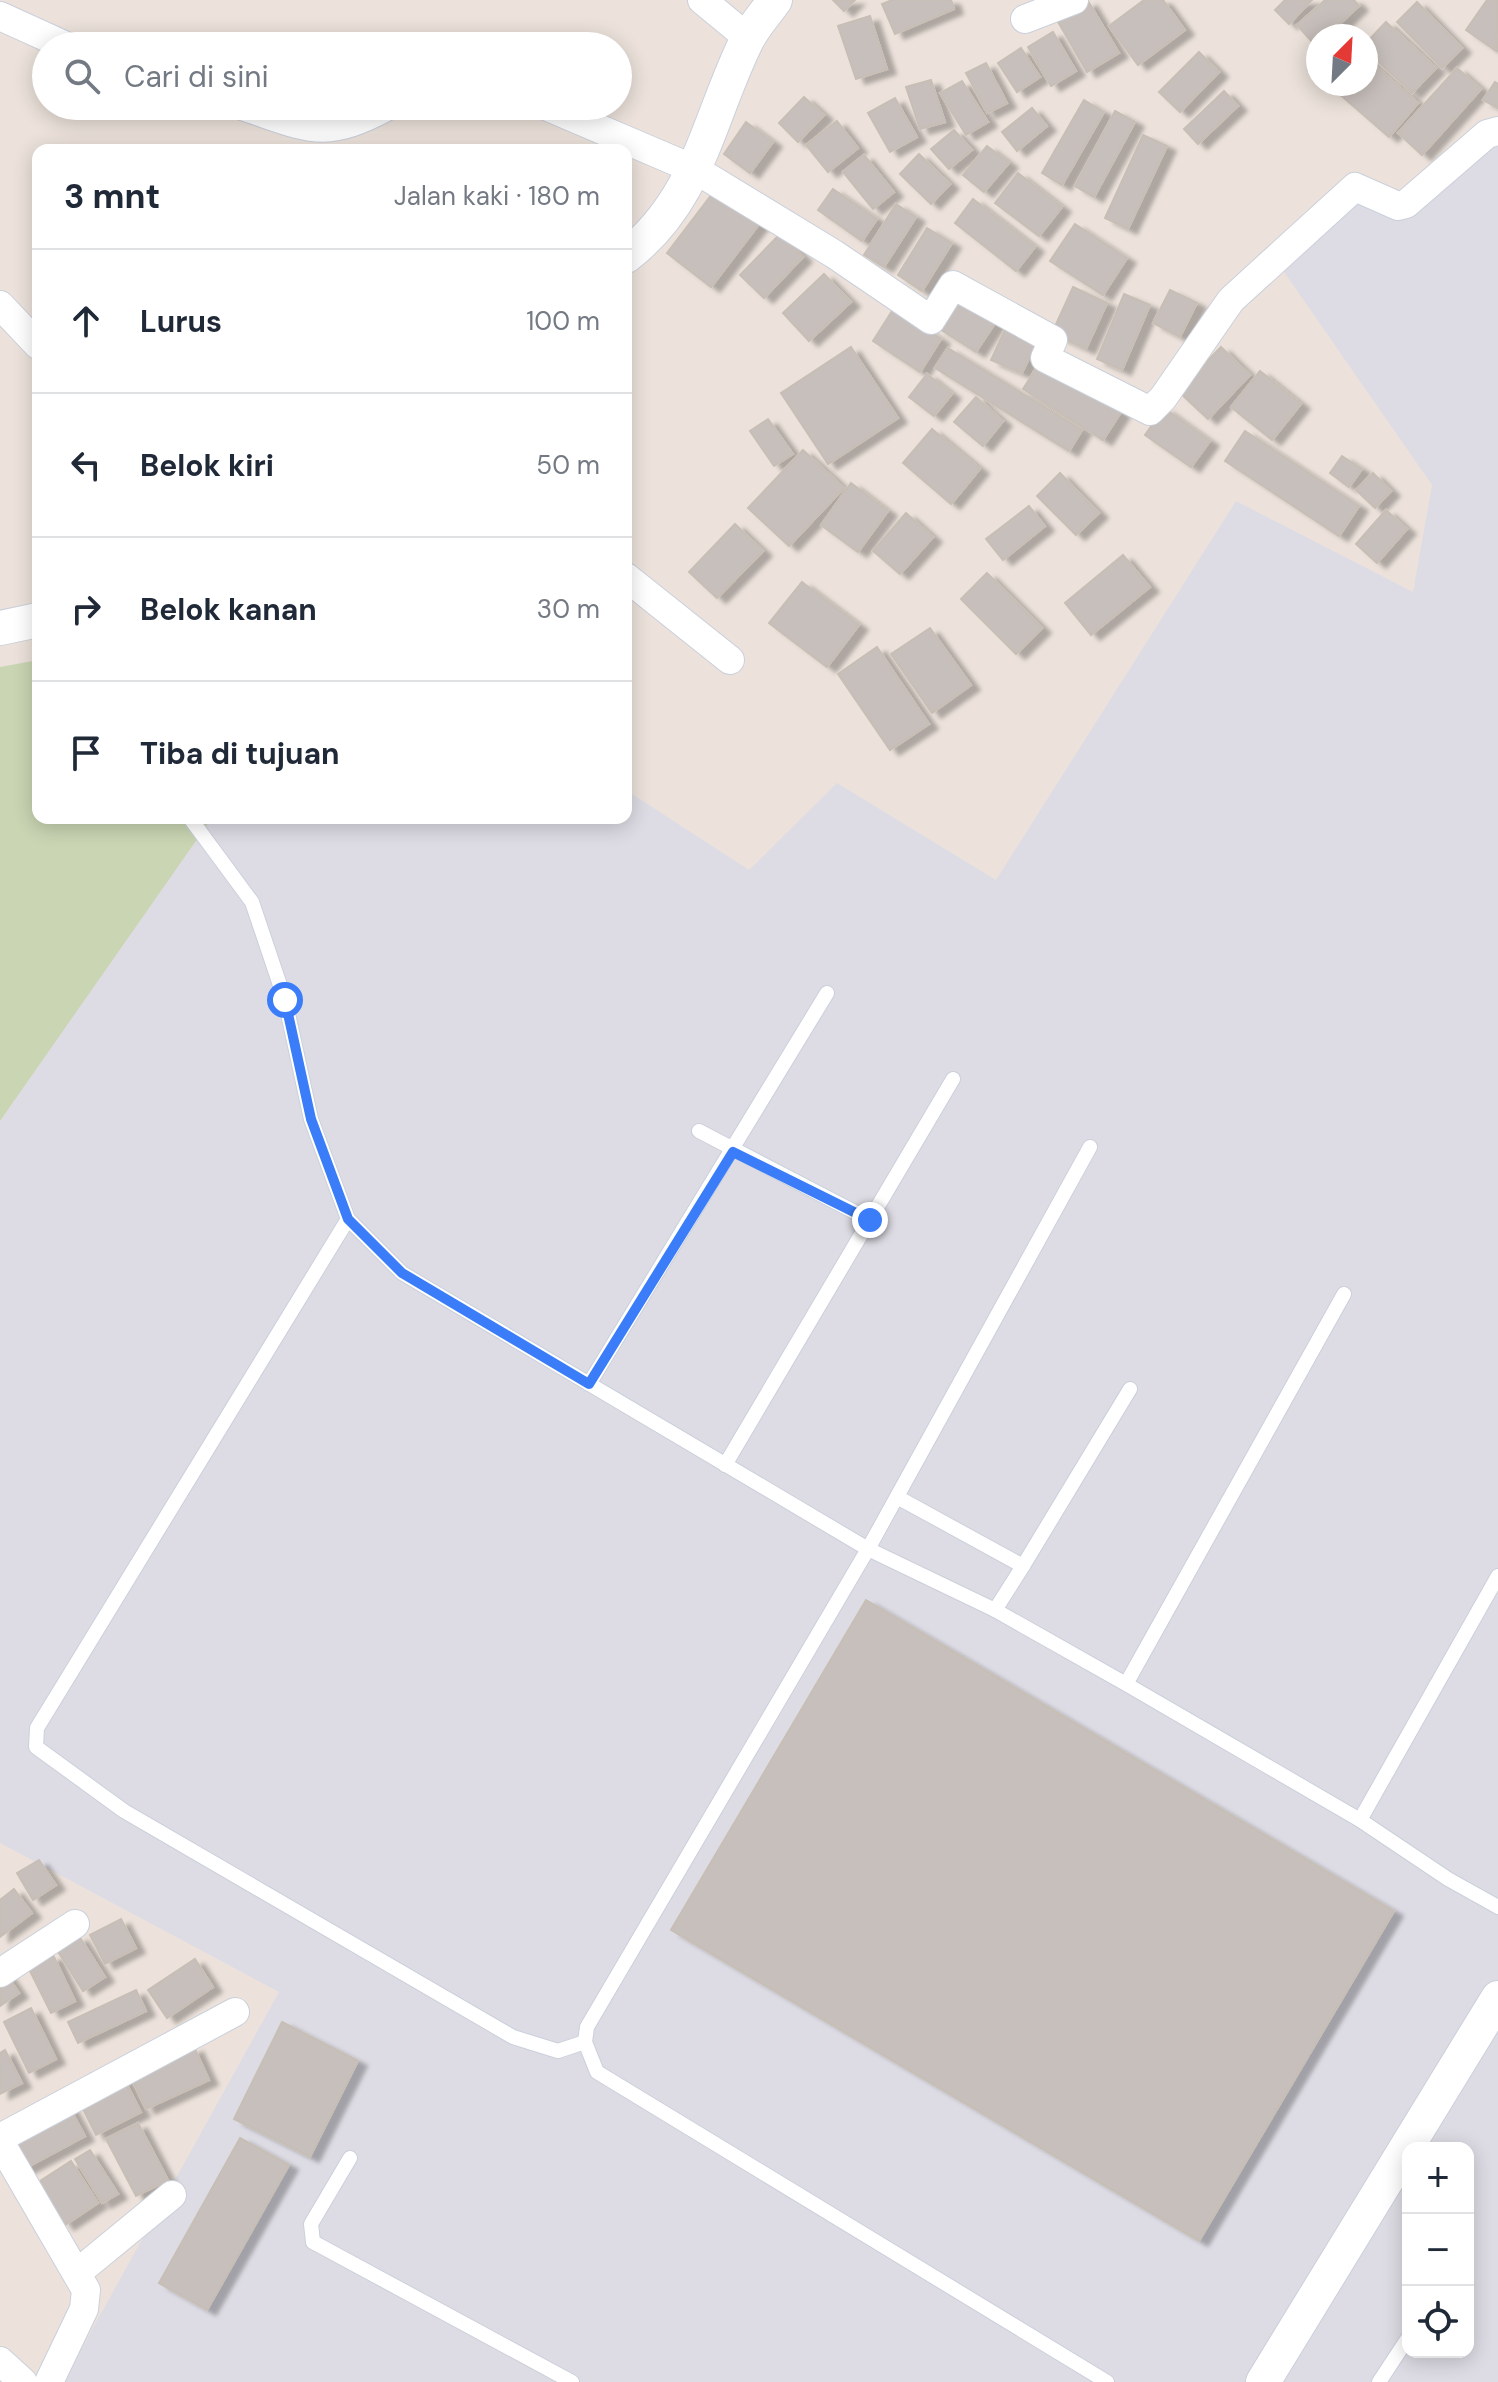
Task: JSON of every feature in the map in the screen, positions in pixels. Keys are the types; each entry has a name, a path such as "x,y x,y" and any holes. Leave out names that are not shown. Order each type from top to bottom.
{"street":[{"path":"702,0 748,38"},
{"path":"632,251 648,236 696,170 748,38 775,0"},
{"path":"1025,19 1074,0"},
{"path":"0,16 35,32"},
{"path":"284,120 314,130 349,126 361,120"},
{"path":"579,120 696,170 834,254 931,320 953,285 1053,340 1045,358 1150,411 1231,300 1351,191 1362,188 1398,206 1406,204 1487,134 1498,131"},
{"path":"0,305 32,339"},
{"path":"632,582 730,660"},
{"path":"0,628 32,621"},
{"path":"0,1973 75,1924"},
{"path":"1263,2382 1498,1998"},
{"path":"49,2382 84,2309 86,2290 0,2140 235,2012"},
{"path":"77,2273 172,2195"},
{"path":"0,2361 23,2382"}],"lane":[{"path":"194,824 252,902 285,1000 311,1119 348,1219 402,1273 868,1549 995,1610 1126,1684 1360,1820 1448,1879 1498,1907"},
{"path":"589,1384 827,993"},
{"path":"725,1465 953,1079"},
{"path":"699,1131 733,1152 870,1220"},
{"path":"1090,1147 868,1549 587,2027 585,2042 597,2072 1107,2382"},
{"path":"348,1219 37,1728 36,1747 124,1811 513,2037 558,2051 585,2042"},
{"path":"1126,1684 1344,1294"},
{"path":"995,1610 1130,1389"},
{"path":"897,1497 1023,1566"},
{"path":"1360,1820 1498,1576"},
{"path":"350,2158 311,2224 313,2242 572,2382"},
{"path":"1379,2382 1402,2347"}],"shaded area":[{"path":"1498,130 1498,2382 63,2382 279,1992 0,1843 0,1121 208,824 632,824 632,794 749,870 837,783 996,880 1236,501 1413,592 1432,485 1275,259 1351,187 1401,210"}],"green space":[{"path":"32,661 32,824 208,824 0,1121 0,667"}],"building":[{"path":"833,0 855,0 844,11"},
{"path":"892,0 951,0 954,9 895,34 882,4"},
{"path":"1144,0 1163,0 1185,30 1138,65 1109,26"},
{"path":"1285,0 1312,0 1289,24 1275,10"},
{"path":"1325,0 1354,0 1359,6 1340,24 1306,24 1306,35 1297,25"},
{"path":"1487,0 1498,0 1496,51 1466,30"},
{"path":"1088,1 1119,53 1087,72 1057,20"},
{"path":"1417,2 1462,48 1442,68 1397,22"},
{"path":"870,16 887,69 856,79 838,26"},
{"path":"1386,22 1436,68 1412,93 1378,61 1378,30"},
{"path":"1053,32 1076,71 1051,86 1028,47"},
{"path":"1021,48 1040,77 1017,92 998,63"},
{"path":"1199,52 1219,72 1180,112 1159,92"},
{"path":"986,63 1007,103 987,113 966,73"},
{"path":"1378,68 1418,103 1389,137 1342,96 1378,96"},
{"path":"1457,68 1481,89 1422,155 1398,133"},
{"path":"931,80 945,122 920,129 906,87"},
{"path":"962,81 988,122 966,135 940,93"},
{"path":"1495,82 1498,84 1498,108 1483,100"},
{"path":"1224,91 1238,106 1198,144 1184,129"},
{"path":"804,97 824,115 798,142 779,123"},
{"path":"895,98 917,137 890,152 868,113"},
{"path":"1084,100 1104,112 1062,185 1042,173"},
{"path":"1032,108 1047,126 1017,151 1002,132"},
{"path":"1115,111 1135,122 1094,197 1075,186"},
{"path":"837,121 858,148 828,172 806,145"},
{"path":"746,122 773,142 750,173 724,154"},
{"path":"954,130 972,150 949,169 931,149"},
{"path":"1143,135 1167,146 1128,229 1105,218"},
{"path":"987,146 1009,163 984,192 963,175"},
{"path":"919,154 950,184 931,204 900,174"},
{"path":"864,155 894,192 873,209 843,172"},
{"path":"1018,173 1062,207 1039,236 995,203"},
{"path":"719,185 763,219 711,287 667,253"},
{"path":"833,189 877,219 862,241 818,210"},
{"path":"973,199 1035,247 1016,271 955,223"},
{"path":"896,204 916,217 884,267 864,255"},
{"path":"1075,224 1127,258 1103,295 1050,261"},
{"path":"927,228 952,243 922,291 898,275"},
{"path":"780,234 803,257 764,298 740,275"},
{"path":"824,274 851,302 809,341 783,313"},
{"path":"1073,287 1107,303 1086,349 1052,333"},
{"path":"1170,290 1197,303 1180,337 1153,323"},
{"path":"961,293 999,317 976,352 938,328"},
{"path":"1124,294 1150,305 1122,370 1097,359"},
{"path":"894,308 941,339 920,372 873,341"},
{"path":"1007,325 1038,339 1022,373 991,360"},
{"path":"851,347 898,418 828,464 781,393"},
{"path":"1221,347 1250,375 1208,419 1178,391"},
{"path":"948,348 1082,430 1069,451 935,368"},
{"path":"1041,361 1121,412 1103,440 1023,389"},
{"path":"1260,371 1301,404 1272,440 1231,407"},
{"path":"927,374 952,394 934,416 909,397"},
{"path":"976,397 1003,421 983,446 954,422"},
{"path":"1164,408 1210,441 1191,467 1145,435"},
{"path":"768,419 793,454 774,466 750,431"},
{"path":"932,429 980,469 951,504 903,463"},
{"path":"1245,431 1359,506 1339,536 1225,461"},
{"path":"803,450 844,488 789,546 748,508"},
{"path":"1342,456 1362,469 1349,487 1330,473"},
{"path":"1060,473 1099,513 1076,535 1037,496"},
{"path":"1373,473 1391,491 1375,508 1356,490"},
{"path":"851,483 888,511 858,552 821,525"},
{"path":"1029,506 1045,526 1003,560 986,539"},
{"path":"1386,510 1407,529 1377,563 1356,544"},
{"path":"906,513 933,537 900,574 873,551"},
{"path":"735,524 763,551 717,598 689,572"},
{"path":"1123,555 1150,587 1091,635 1065,603"},
{"path":"987,573 1042,628 1016,654 961,599"},
{"path":"802,582 859,625 827,667 769,623"},
{"path":"930,628 971,685 932,713 891,654"},
{"path":"877,647 929,724 890,750 838,674"},
{"path":"866,1600 1394,1911 1199,2241 671,1930"},
{"path":"39,1860 56,1885 33,1900 17,1873"},
{"path":"14,1889 32,1913 0,1937 0,1900"},
{"path":"121,1919 136,1948 105,1964 90,1935"},
{"path":"79,1936 105,1977 83,1991 57,1950"},
{"path":"53,1955 75,2001 51,2013 28,1967"},
{"path":"195,1959 213,1987 167,2018 148,1990"},
{"path":"4,1971 19,1993 0,2006 0,1973"},
{"path":"136,1990 146,2011 78,2043 68,2022"},
{"path":"31,2008 56,2059 29,2073 4,2022"},
{"path":"282,2022 358,2061 310,2157 234,2119"},
{"path":"194,2047 209,2080 146,2109 131,2077"},
{"path":"5,2050 22,2083 0,2094 0,2053"},
{"path":"123,2077 141,2112 96,2135 78,2099"},
{"path":"68,2105 85,2136 24,2169 7,2138"},
{"path":"138,2123 168,2180 136,2196 106,2139"},
{"path":"240,2138 289,2165 207,2310 159,2283"},
{"path":"90,2150 118,2194 102,2203 75,2159"},
{"path":"71,2161 98,2203 65,2225 37,2183"}],"route":[{"path":"285,1000 311,1119 348,1219 402,1273 589,1384 733,1152 870,1220"}]}
